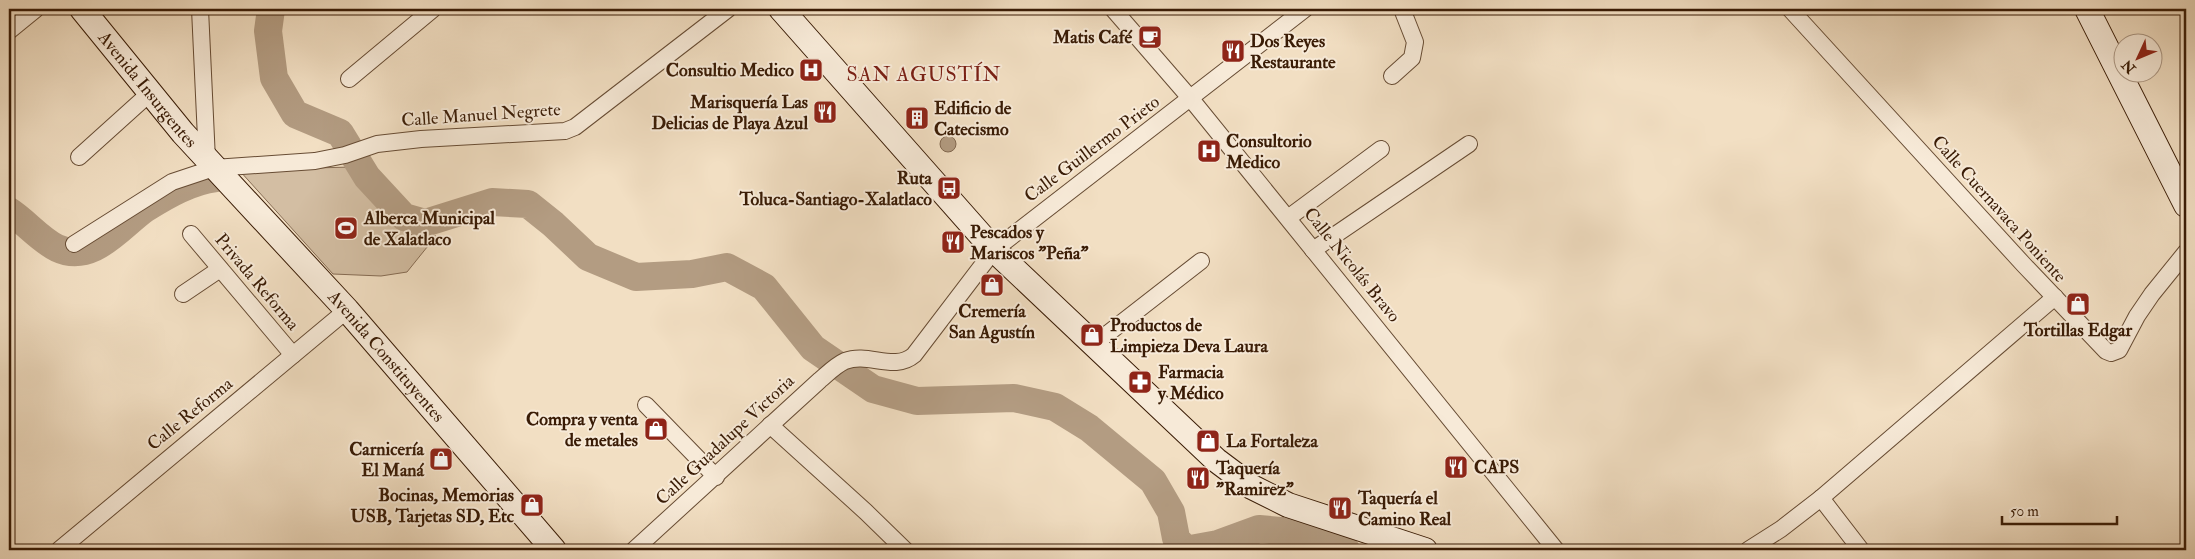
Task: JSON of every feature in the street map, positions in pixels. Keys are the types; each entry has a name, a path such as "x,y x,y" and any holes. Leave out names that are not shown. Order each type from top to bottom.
{"main road":[{"name":"Avenida Insurgentes","path":"82,9 210,164"},
{"path":"780,9 994,250 1216,460 1252,487 1288,504 1425,550"},
{"path":"2087,9 2186,205"},
{"name":"Avenida Constituyentes","path":"210,164 347,310 554,550"}],"street":[{"path":"9,31 36,9"},
{"path":"74,244 172,182 210,164 200,9"},
{"path":"348,79 433,9"},
{"name":"Calle Manuel Negrete","path":"210,164 315,161 345,156 377,144 421,139 564,131 575,127 728,9"},
{"name":"Calle Nicolás Bravo","path":"1113,9 1191,99 1556,550"},
{"name":"Calle Guillermo Prieto","path":"845,361 861,358 898,363 907,361 914,355 994,250 1305,9"},
{"path":"1392,76 1412,58 1415,42 1402,9"},
{"name":"Calle Cuernavaca Poniente","path":"1748,550 1821,498 2055,297 1790,9"},
{"path":"79,157 150,93"},
{"path":"1313,250 1469,144"},
{"path":"1288,218 1381,148"},
{"name":"Privada Reforma","path":"191,234 293,355"},
{"path":"2055,297 2100,346 2106,351 2115,352 2122,344 2137,316 2152,294 2186,252"},
{"path":"1093,345 1201,261"},
{"path":"183,294 220,269"},
{"name":"Calle Reforma","path":"59,550 347,310"},
{"name":"Calle Guadalupe Victoria","path":"634,550 820,380 845,361"},
{"path":"646,406 716,476"},
{"path":"770,425 905,550"},
{"path":"1821,498 1861,550"}],"shaded area":[{"path":"945,136 951,136 956,141 954,150 945,152 940,147 940,141"},
{"name":"Alberca Municipal de Xalatlaco","path":"352,167 388,220 412,235 436,236 407,272 381,276 333,274 239,170"}],"waterway":[{"path":"271,9 268,31 274,78 295,114 340,133 367,177 404,217 425,223 492,202 528,204 553,224 588,257 636,277 692,274 727,267 764,287 813,348 873,389 917,401 1014,398 1055,407 1089,428 1153,481 1171,512 1176,538 1185,550 1218,544 1259,529 1303,533 1339,544 1346,550"},
{"path":"9,211 44,240 57,248 70,252 82,251 94,248 105,241 146,208 162,198 188,185 216,178"}],"place":[{"name":"Matis Café","path":"1150,37"},
{"name":"Dos Reyes Restaurante","path":"1233,51"},
{"name":"Consultio Medico","path":"811,70"},
{"name":"Marisquería Las Delicias de Playa Azul","path":"825,112"},
{"name":"Edificio de Catecismo","path":"917,118"},
{"name":"Consultorio Medico","path":"1209,151"},
{"name":"Ruta Toluca-Santiago-Xalatlaco","path":"949,188"},
{"name":"Alberca Municipal de Xalatlaco","path":"346,228"},
{"name":"Pescados y Mariscos \"Peña\"","path":"953,242"},
{"name":"Cremería San Agustín","path":"992,285"},
{"name":"Tortillas Edgar","path":"2078,304"},
{"name":"Productos de Limpieza Deva Laura","path":"1092,335"},
{"name":"Farmacia y Médico","path":"1140,382"},
{"name":"Compra y venta de metales","path":"656,429"},
{"name":"La Fortaleza","path":"1208,441"},
{"name":"Carnicería El Maná","path":"441,459"},
{"name":"CAPS","path":"1456,467"},
{"name":"Taquería \"Ramirez\"","path":"1198,478"},
{"name":"Bocinas, Memorias USB, Tarjetas SD, Etc","path":"532,505"},
{"name":"Taquería el Camino Real","path":"1340,508"}],"district":[{"name":"SAN AGUSTÍN","path":"924,74"}]}
